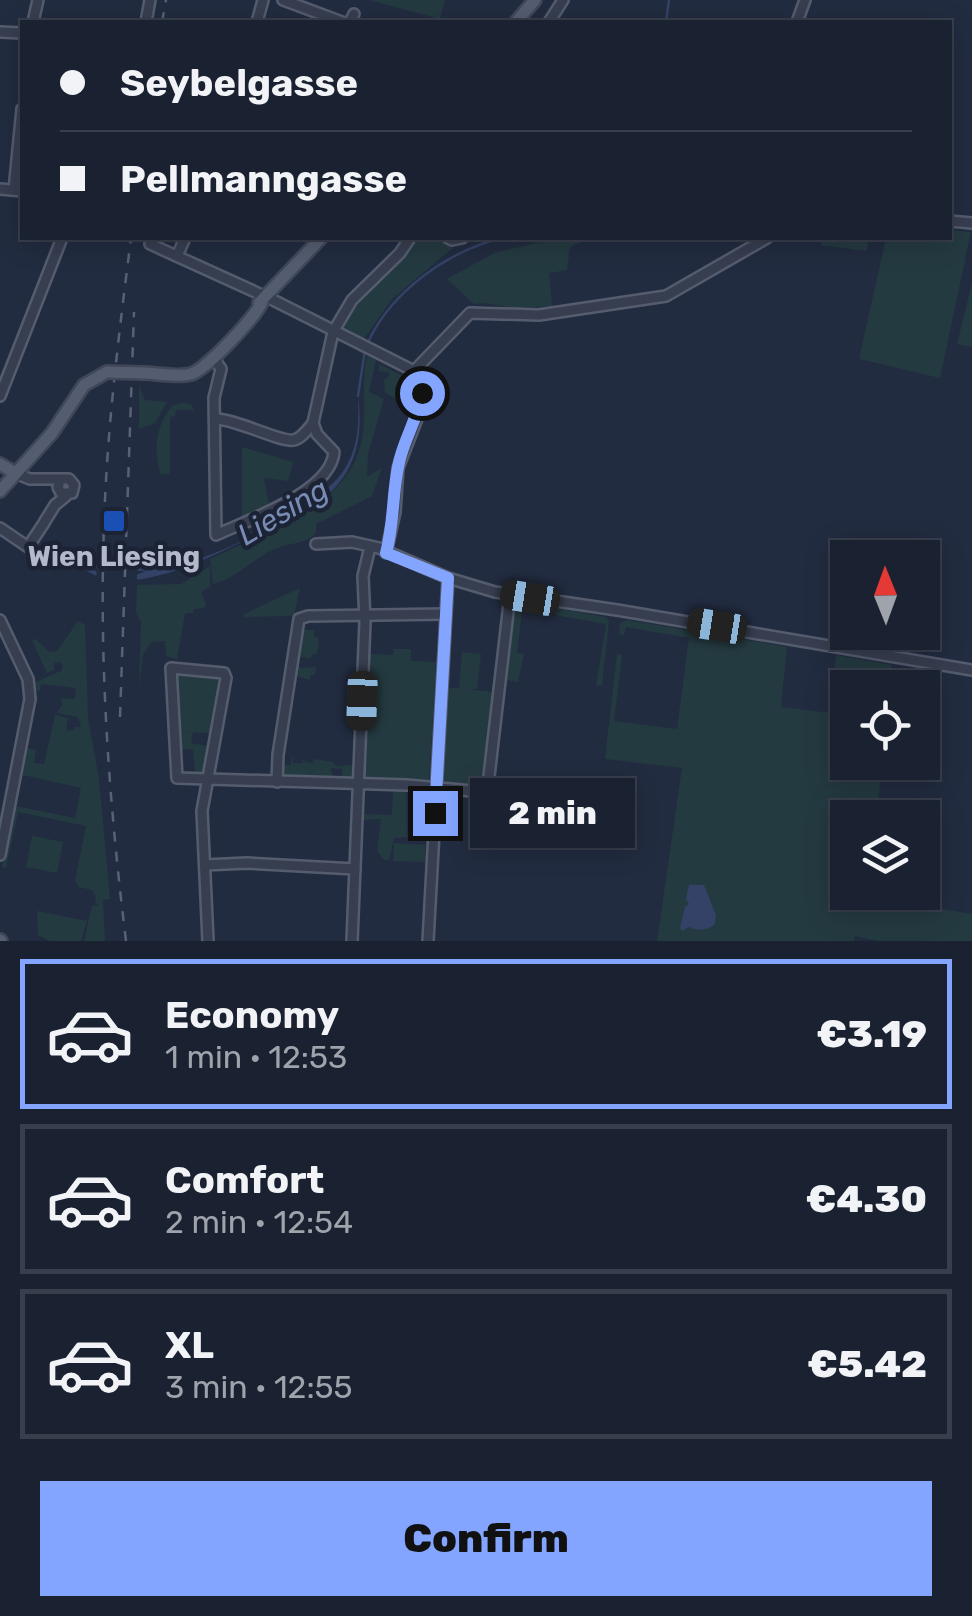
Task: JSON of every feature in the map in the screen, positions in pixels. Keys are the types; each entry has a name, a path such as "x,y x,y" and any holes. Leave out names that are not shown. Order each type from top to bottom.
{"main road":[{"path":"518,20 535,0"},
{"path":"0,491 52,433 84,384 108,372 178,374 214,358 319,240"},
{"path":"0,464 16,473"}],"street":[{"path":"283,0 337,20"},
{"path":"0,189 18,191 20,150"},
{"path":"0,396 61,240"},
{"path":"176,256 184,240"},
{"path":"215,419 232,420 289,440 300,437 313,423 334,331 352,300 409,240"},
{"path":"414,371 470,313 539,314 666,296 764,240"},
{"path":"150,244 414,371 422,385 422,398 398,468 395,512 386,553"},
{"path":"214,358 221,369 214,393 216,535 294,498 326,470 334,452 317,434 313,423"},
{"path":"16,473 30,479 60,481"},
{"path":"0,528 24,546 30,544 55,505 66,496"},
{"path":"316,544 352,542 448,578 510,595 972,670"},
{"path":"352,941 365,616 363,576 370,547"},
{"path":"428,941 448,578"},
{"path":"208,941 202,810 210,778 224,673 174,666 170,670 177,778 210,778 436,787 480,792 487,790 510,595"},
{"path":"277,782 301,617 446,614"},
{"path":"0,620 30,692 0,855"},
{"path":"205,865 247,863 356,869"}],"shaded area":[{"path":"369,0 445,0 440,19"},
{"path":"952,230 971,232 940,378 859,359 886,240 952,240"},
{"path":"416,240 444,240 450,244 462,240 392,299 363,340 343,330 356,308"},
{"path":"549,240 585,240 570,247 567,270 549,273 552,306 474,304 447,279 494,253"},
{"path":"822,240 868,240 867,251 821,245"},
{"path":"972,283 972,347 957,344"},
{"path":"367,356 376,360 369,392 384,399 368,454 367,477 382,468 372,496 316,524 316,533 308,539 275,549 213,584 210,559 305,513 344,479 356,458 363,432"},
{"path":"379,364 414,382 415,407 385,393 384,380 390,376 379,371"},
{"path":"139,385 145,400 167,402 155,423 139,429"},
{"path":"191,404 196,414 193,410 176,410 175,416 170,417 170,473 161,475 157,456 159,430 173,405"},
{"path":"242,447 293,462 288,481 264,478 269,505 242,517"},
{"path":"210,566 210,587 201,592 206,604 193,613 185,613 177,659 166,656 165,641 152,642 143,655 139,688 141,622 136,613 137,585 181,584"},
{"path":"300,588 294,616 244,617 244,614"},
{"path":"521,602 540,606 542,613 522,612 517,653 524,654 518,682 506,680 516,606"},
{"path":"556,608 609,621 602,685 596,686 606,624 555,615"},
{"path":"627,620 787,647 781,707 830,713 830,780 880,780 879,800 830,800 830,910 940,908 972,914 972,941 878,941 855,936 854,941 657,941 682,768 605,759 617,654 622,655 614,721 677,729 689,638 626,627 624,635 619,634 620,623"},
{"path":"78,621 85,625 88,718 99,779 110,899 103,900 105,941 84,941 92,906 99,905 92,890 79,887 75,881 86,826 18,812 6,868 2,867 15,806 75,818 81,788 23,775 20,780 27,748 36,750 34,763 44,764 55,715 68,718 66,730 81,727 78,717 57,713 63,704 60,698 75,699 76,688 41,684 40,691 35,691 33,683 61,671 63,666 54,663 54,670 47,673 32,640 36,639 49,652 57,651"},
{"path":"303,623 304,630 314,630 314,637 319,638 317,654 310,659 299,656 301,668 316,667 310,680 293,675"},
{"path":"394,649 411,649 411,661 436,662 429,780 365,778 370,654 393,655"},
{"path":"462,652 481,654 477,689 467,689 493,692 484,786 445,783 443,779 449,688 459,688"},
{"path":"836,655 892,665 892,670 835,670"},
{"path":"175,669 220,675 214,733 176,732"},
{"path":"193,732 191,743 208,746 213,735 206,774 182,776 179,763 183,772 195,771 193,749 181,750 182,761 178,761 177,741 182,740 181,733"},
{"path":"292,758 297,758 293,763 303,763 303,758 305,762 313,763 314,759 336,766 353,765 353,779 337,781 336,777 342,777 342,769 331,768 334,781 284,779 281,765 291,765"},
{"path":"393,790 406,791 407,837 394,838 389,860 384,860 377,851 381,819 363,820 363,814 392,815"},
{"path":"32,836 63,842 57,873 26,867"},
{"path":"394,843 425,845 425,862 393,861"},
{"path":"37,911 87,921 81,941 50,941 38,935"}],"water":[{"path":"358,395 359,430 351,463 339,483 313,505 293,517 221,552 171,572 121,581 99,577 81,566 104,574 130,576 146,571 99,569 83,563 107,566 192,561 251,537 297,511 333,483 349,461 357,434"},
{"path":"689,885 704,885 716,915 715,924 709,928 680,928 689,904"}],"pier":[{"path":"137,563 137,583 96,581 97,564"}],"waterway":[{"name":"Liesing","path":"666,20 669,0"},
{"name":"Liesing","path":"368,342 391,306 423,276 461,253 494,240"},
{"name":"Liesing","path":"358,396 365,350"}],"railway":[{"path":"162,20 166,0"},
{"path":"126,941 107,733 103,577 111,417 131,240"},
{"path":"120,717 134,312"}],"place":[{"name":"Wien Liesing","path":"114,521"}],"route":[{"path":"422,393 417,420 398,468 395,512 386,553 448,578 435,813"}]}
